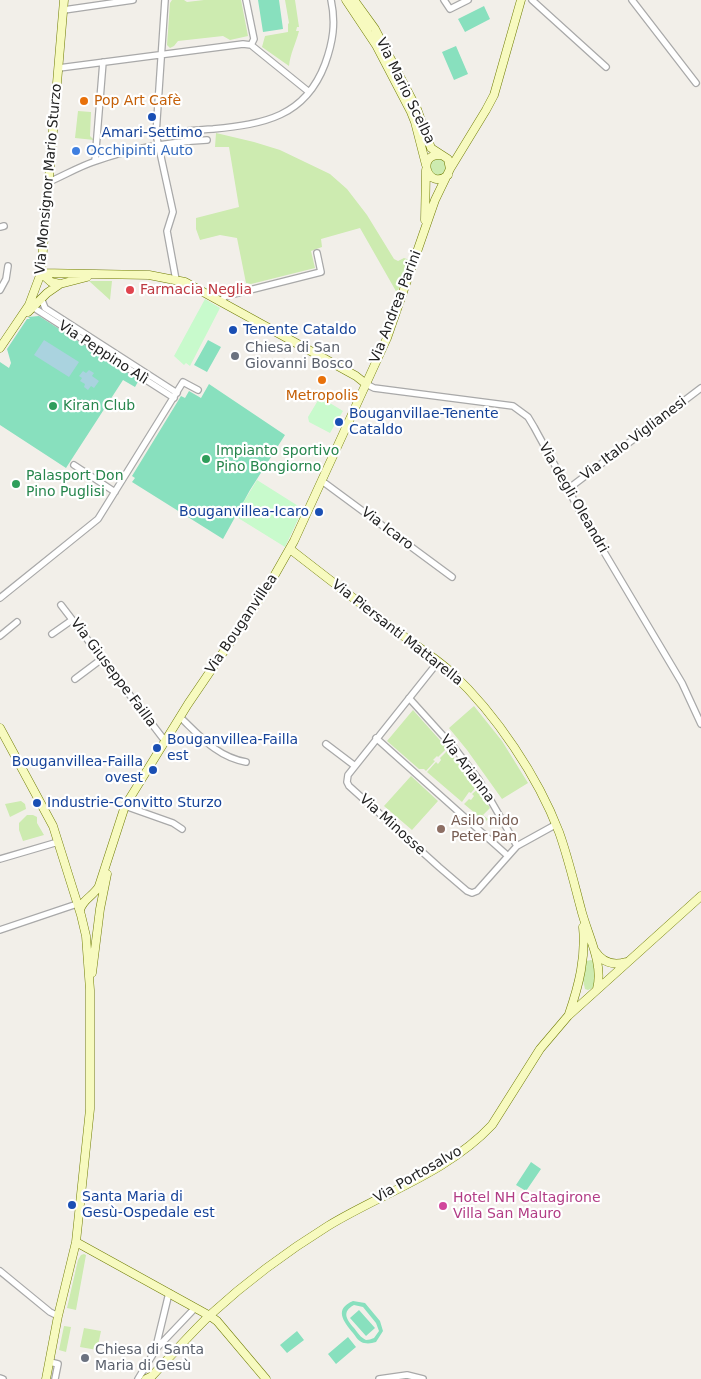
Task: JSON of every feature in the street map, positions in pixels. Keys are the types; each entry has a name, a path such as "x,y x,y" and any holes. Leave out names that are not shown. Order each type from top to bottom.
{"main road":[{"name":"Via Monsignor Mario Sturzo","path":"31,306 41,273 43,255 64,0"},
{"name":"Via Mario Scelba","path":"346,0 368,31 415,122 426,168 424,230"},
{"name":"Via Mario Scelba","path":"354,0 375,28 417,109 431,148 443,156"},
{"path":"443,156 450,162 450,171 444,178 436,179 430,176 426,168 427,161 433,156 443,156 459,148 498,74 521,0"},
{"name":"Via Andrea Parini","path":"366,384 387,338 435,200 494,94 498,74"},
{"path":"43,255 50,268 59,272"},
{"path":"41,273 148,275 176,280 195,287 356,376 366,384"},
{"path":"41,273 51,282 60,284"},
{"path":"0,348 31,306 41,298 60,284 95,275"},
{"name":"Via Bouganvillea","path":"109,858 126,806 180,717 230,640 269,585 290,549 366,384"},
{"name":"Via Piersanti Mattarella","path":"290,549 452,673 509,740 539,790 555,825 570,866 582,913"},
{"path":"0,728 48,814 58,842 80,910 86,936 90,990 90,1108 76,1242 58,1316 46,1379"},
{"path":"100,911 96,918 91,920 85,918 80,910 81,904 89,899 100,886 109,858"},
{"path":"90,990 109,858"},
{"path":"68,872 78,893 96,902 100,911"},
{"name":"Via Portosalvo","path":"146,1379 152,1376 210,1316 280,1258 349,1214 429,1173 471,1145 492,1125 540,1049 568,1016 701,896"},
{"path":"580,980 584,990 595,991 599,979 592,945 582,913"},
{"path":"568,1016 580,980 584,954 582,913"},
{"path":"592,945 603,960 615,964 628,962"},
{"path":"76,1242 217,1321 266,1379"},
{"path":"50,1360 63,1313 69,1274"}],"street":[{"path":"64,10 106,2 133,0"},
{"path":"165,0 156,134 173,212 167,231 176,280"},
{"path":"246,0 254,39 251,45"},
{"path":"156,134 249,125 284,114 294,107 315,84 324,66 332,42 334,26 331,0"},
{"path":"444,0 450,9 468,0"},
{"path":"532,0 606,68"},
{"path":"632,0 696,83"},
{"path":"59,68 243,44 251,45 309,92"},
{"path":"95,161 103,62"},
{"path":"49,182 95,161 157,145 208,140"},
{"path":"220,301 226,296 321,272 317,253"},
{"path":"0,290 6,279 8,266"},
{"name":"Via Peppino Alì","path":"41,298 45,308 175,395"},
{"name":"Via Peppino Alì","path":"31,306 175,395"},
{"path":"0,598 98,519 183,382 198,390"},
{"name":"Via degli Oleandri","path":"366,384 374,388 515,407 528,417 682,684 701,724"},
{"name":"Via Italo Viglianesi","path":"568,489 701,388"},
{"path":"74,465 115,492"},
{"name":"Via Icaro","path":"322,481 452,577"},
{"name":"Via Giuseppe Failla","path":"61,605 165,741"},
{"path":"52,634 72,620"},
{"path":"0,636 17,622"},
{"path":"75,679 103,658"},
{"name":"Via Minosse","path":"438,662 348,775 349,786 470,893 476,891 517,846 555,825"},
{"name":"Via Arianna","path":"409,698 456,750 479,780 517,846"},
{"path":"180,717 220,753 234,760 246,762"},
{"path":"376,738 508,856"},
{"path":"326,744 355,766"},
{"path":"126,806 173,823 182,829"},
{"path":"0,860 58,842"},
{"path":"0,930 80,910"},
{"path":"0,1271 50,1312 58,1316"},
{"path":"154,1351 169,1294"},
{"path":"138,1379 154,1351 195,1308"},
{"path":"50,1360 58,1364 55,1379"},
{"path":"379,1379 408,1375 423,1379"}],"green space":[{"path":"172,0 184,0 187,2 241,0 248,36 230,40 223,36 178,41 170,48 167,45 170,3"},
{"path":"258,0 279,0 283,29 263,32"},
{"path":"285,0 295,0 299,27 297,27 296,31 299,31 289,66 262,47 265,36 288,32 289,23"},
{"path":"484,6 490,19 465,32 458,19"},
{"path":"456,46 468,74 454,80 442,52"},
{"path":"78,111 91,112 90,136 94,140 75,138"},
{"path":"216,133 280,150 330,174 347,189 367,215 394,259 398,261 404,258 410,260 397,293 360,228 321,239 322,247 311,251 315,268 251,284 246,283 237,238 220,235 200,240 196,229 196,218 239,207 229,147 215,147"},
{"path":"438,158 444,161 447,167 444,173 438,176 432,173 429,167 432,161"},
{"path":"89,281 112,281 110,300"},
{"path":"205,299 220,308 190,366 186,363 184,365 174,356"},
{"name":"Kiran Club","path":"39,316 139,380 135,387 123,380 66,468 0,425 0,362 9,368 11,363 7,349 27,319 30,319 28,317"},
{"path":"208,340 221,347 207,372 194,365"},
{"name":"Impianto sportivo Pino Bongiorno","path":"209,384 285,435 250,490 223,539 132,482 135,478 132,476 181,396 185,398 189,391 201,398"},
{"path":"320,397 343,411 330,433 309,422 308,417"},
{"path":"257,480 303,509 285,547 235,516"},
{"path":"474,706 502,741 528,783 502,799 449,728"},
{"path":"413,710 447,748 433,760 435,761 426,771 419,769 387,741"},
{"path":"448,750 476,787 471,793 469,792 462,802 427,772 436,762 438,764 441,760 440,758"},
{"path":"411,776 438,801 412,830 384,806"},
{"path":"478,789 490,808 483,815 488,819 482,825 476,820 476,814 464,804 469,799 471,800 474,796 472,794"},
{"path":"21,801 25,804 26,809 10,817 5,804"},
{"path":"27,815 37,817 37,823 44,835 23,841 19,830 19,823"},
{"path":"586,961 593,961 597,976 595,987 588,990 585,989 583,980"},
{"path":"531,1162 541,1169 526,1191 516,1185"},
{"path":"84,1254 86,1255 76,1310 67,1308 78,1260"},
{"path":"353,1301 365,1303 380,1321 383,1331 376,1342 362,1342 349,1329 342,1315 342,1311 347,1304","holes":["354,1305 363,1307 376,1323 379,1331 374,1338 368,1340 359,1335 346,1316 348,1310"]},
{"path":"359,1310 375,1328 366,1336 350,1318"},
{"path":"64,1326 71,1327 66,1352 59,1350"},
{"path":"84,1328 101,1331 97,1350 80,1347"},
{"path":"297,1331 304,1340 287,1353 280,1345"},
{"path":"348,1337 356,1347 336,1364 328,1354"}],"water":[{"path":"44,340 79,362 69,377 34,355"},
{"path":"89,370 94,373 92,376 99,381 94,388 91,386 88,390 84,387 85,384 80,381 82,378 79,376 83,371 86,373"}],"place":[{"name":"Pop Art Cafè","path":"84,101"},
{"name":"Amari-Settimo","path":"152,117"},
{"name":"Occhipinti Auto","path":"76,151"},
{"name":"Farmacia Neglia","path":"130,290"},
{"name":"Tenente Cataldo","path":"233,330"},
{"name":"Chiesa di San Giovanni Bosco","path":"235,356"},
{"name":"Metropolis","path":"322,380"},
{"name":"Kiran Club","path":"53,406"},
{"name":"Bouganvillae-Tenente Cataldo","path":"339,422"},
{"name":"Impianto sportivo Pino Bongiorno","path":"206,459"},
{"name":"Palasport Don Pino Puglisi","path":"16,484"},
{"name":"Bouganvillea-Icaro","path":"319,512"},
{"name":"Bouganvillea-Failla est","path":"157,748"},
{"name":"Bouganvillea-Failla ovest","path":"153,770"},
{"name":"Industrie-Convitto Sturzo","path":"37,803"},
{"name":"Asilo nido Peter Pan","path":"441,829"},
{"name":"Santa Maria di Gesù-Ospedale est","path":"72,1205"},
{"name":"Hotel NH Caltagirone Villa San Mauro","path":"443,1206"},
{"name":"Chiesa di Santa Maria di Gesù","path":"85,1358"}]}
